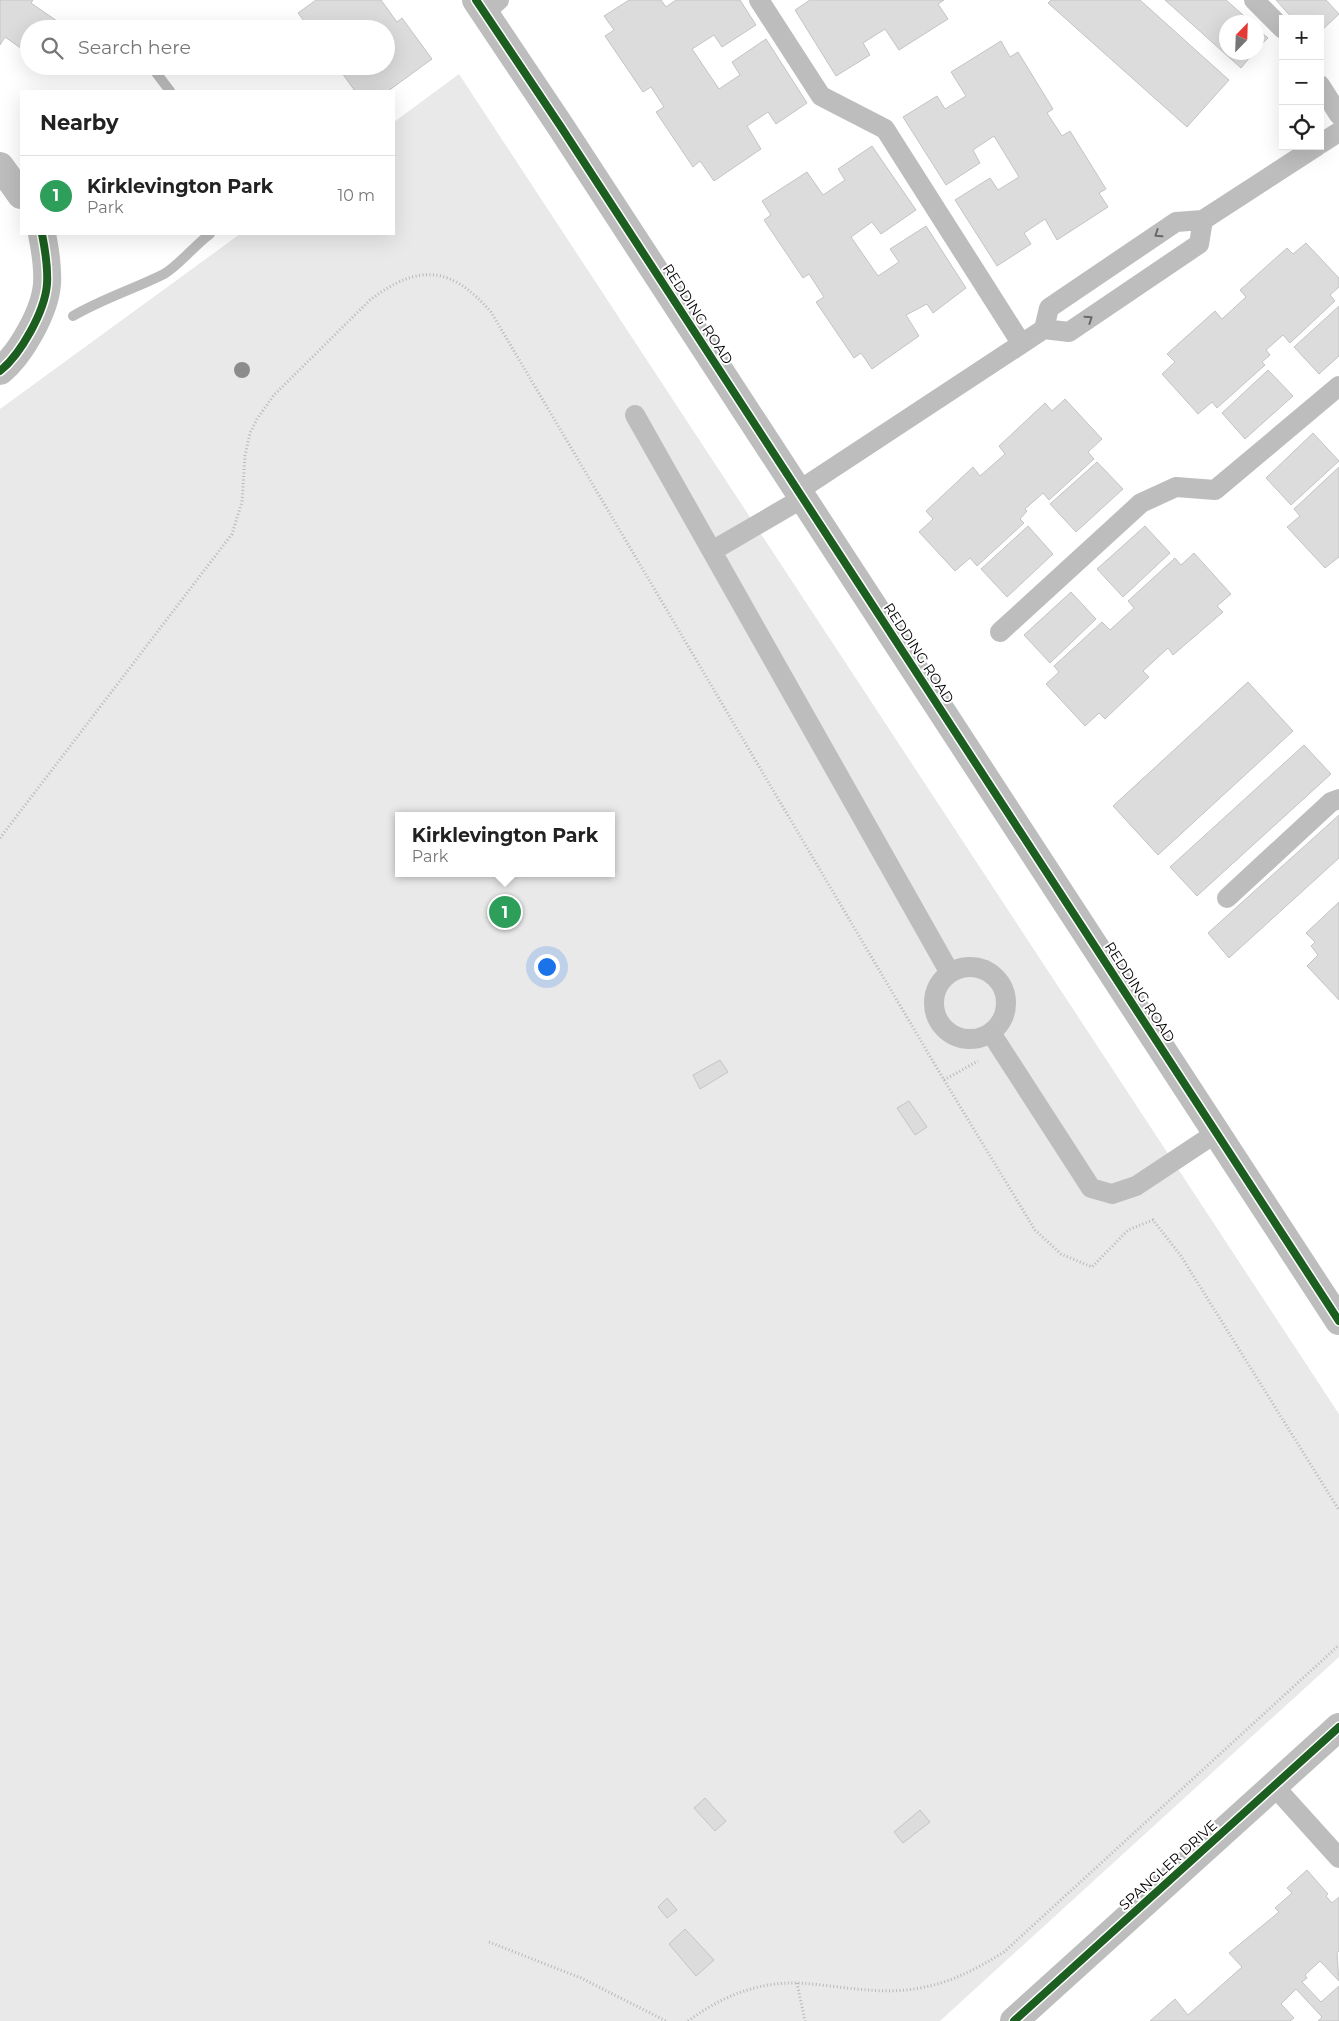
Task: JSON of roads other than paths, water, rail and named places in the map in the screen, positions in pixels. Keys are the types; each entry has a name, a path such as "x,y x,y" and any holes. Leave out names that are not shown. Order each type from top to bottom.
{"street":[{"name":"REDDING ROAD","path":"486,4 800,494 1339,1321"},
{"path":"0,166 20,194"},
{"path":"0,371 12,361 34,325 47,285 42,235"},
{"name":"SPANGLER DRIVE","path":"1014,2021 1339,1727"}],"lane":[{"path":"759,0 821,96 885,129 1021,343"},
{"path":"1254,0 1279,25"},
{"path":"1324,92 1339,114"},
{"path":"1324,141 1339,132"},
{"path":"1044,329 1049,308 1176,222 1203,220 1311,150"},
{"path":"712,551 800,494 1021,343 1044,329 1069,332 1199,244 1203,220"},
{"path":"1000,632 1141,503 1176,487 1215,490 1339,386"},
{"path":"635,414 950,973"},
{"path":"1227,898 1331,802 1339,799"},
{"path":"996,1041 964,1039 950,1034 940,1024 934,1010 934,996 939,984 950,973 963,968 977,968 990,973 1000,983 1006,996 1006,1010 996,1041 1091,1188 1112,1194 1136,1186 1216,1133"},
{"path":"1274,1786 1339,1858"}],"waterway":[{"path":"158,75 169,90"},
{"path":"73,316 95,304 164,274 209,235"}],"place":[{"name":"Kirklevington Park","path":"505,912"}]}
